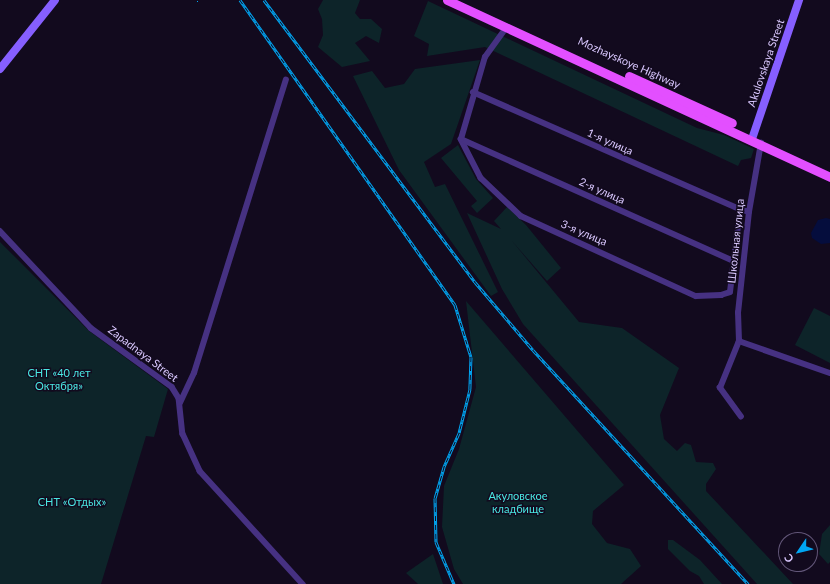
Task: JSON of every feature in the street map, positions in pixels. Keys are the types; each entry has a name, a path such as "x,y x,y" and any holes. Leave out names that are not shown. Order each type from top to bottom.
{"main road":[{"name":"Mozhayskoye Highway","path":"447,0 758,140 787,150 830,170"},
{"name":"Mozhayskoye Highway","path":"460,0 758,140"},
{"path":"758,140 830,177"}],"street":[{"path":"0,69 54,0"},
{"name":"Akulovskaya Street","path":"758,140 799,0"},
{"path":"461,139 473,92 485,57 507,27"},
{"path":"180,403 196,366 286,80"},
{"name":"1-я улица","path":"473,92 740,210 749,212"},
{"name":"2-я улица","path":"461,139 734,261"},
{"name":"3-я улица","path":"461,139 486,185 527,220 696,296 721,295 730,292 734,261"},
{"name":"Школьная улица","path":"741,417 720,388 739,342 738,313 758,140"},
{"path":"734,261 740,210"},
{"name":"Zapadnaya Street","path":"0,231 91,328 172,387 180,403 183,434 200,471 303,584"},
{"path":"739,342 830,373"}],"green space":[{"path":"323,0 360,0 355,13 360,19 371,19 382,29 379,43 366,36 355,43 370,61 342,67 318,47 323,35 322,19 318,9"},
{"path":"428,1 697,128 724,135 754,149 751,158 741,160 738,166 485,47 427,56 429,44 414,36"},
{"path":"480,60 451,144 424,162 435,187 445,184 498,292 491,296 399,170 353,76 372,71 385,88 404,84 415,69"},
{"path":"458,145 476,179 493,198 477,213 471,206 477,201 441,158"},
{"path":"507,207 526,225 561,268 547,281 512,241 579,322 622,328 679,368 660,415 664,439 677,451 685,443 691,445 696,462 713,463 716,469 706,484 706,491 778,568 778,572 782,572 793,584 757,584 523,324 502,289 467,213 501,229 494,221"},
{"path":"0,242 89,331 168,389 154,437 146,436 101,584 0,584"},
{"name":"Акуловское кладбище","path":"466,301 624,485 593,511 592,524 607,543 630,549 641,566 621,584 463,584 454,569 442,527 444,486 459,449 476,387"},
{"path":"814,308 830,316 830,363 795,345"},
{"path":"830,525 830,562 828,564 819,554 822,534"},
{"path":"668,540 673,540 700,560 722,584 704,584 699,576 690,571 668,549"},
{"path":"433,554 443,584 418,584 406,573"}],"shaded area":[{"path":"826,218 830,219 830,243 821,244 812,238 811,233 818,220"}],"railway":[{"path":"240,0 455,305 471,357 470,389 459,433 444,467 435,498 436,542 454,584"},
{"path":"264,0 475,282 533,350 748,584"}],"park label":[{"name":"СНТ «40 лет Октября»","path":"59,380"},
{"name":"СНТ «Отдых»","path":"72,502"}]}
